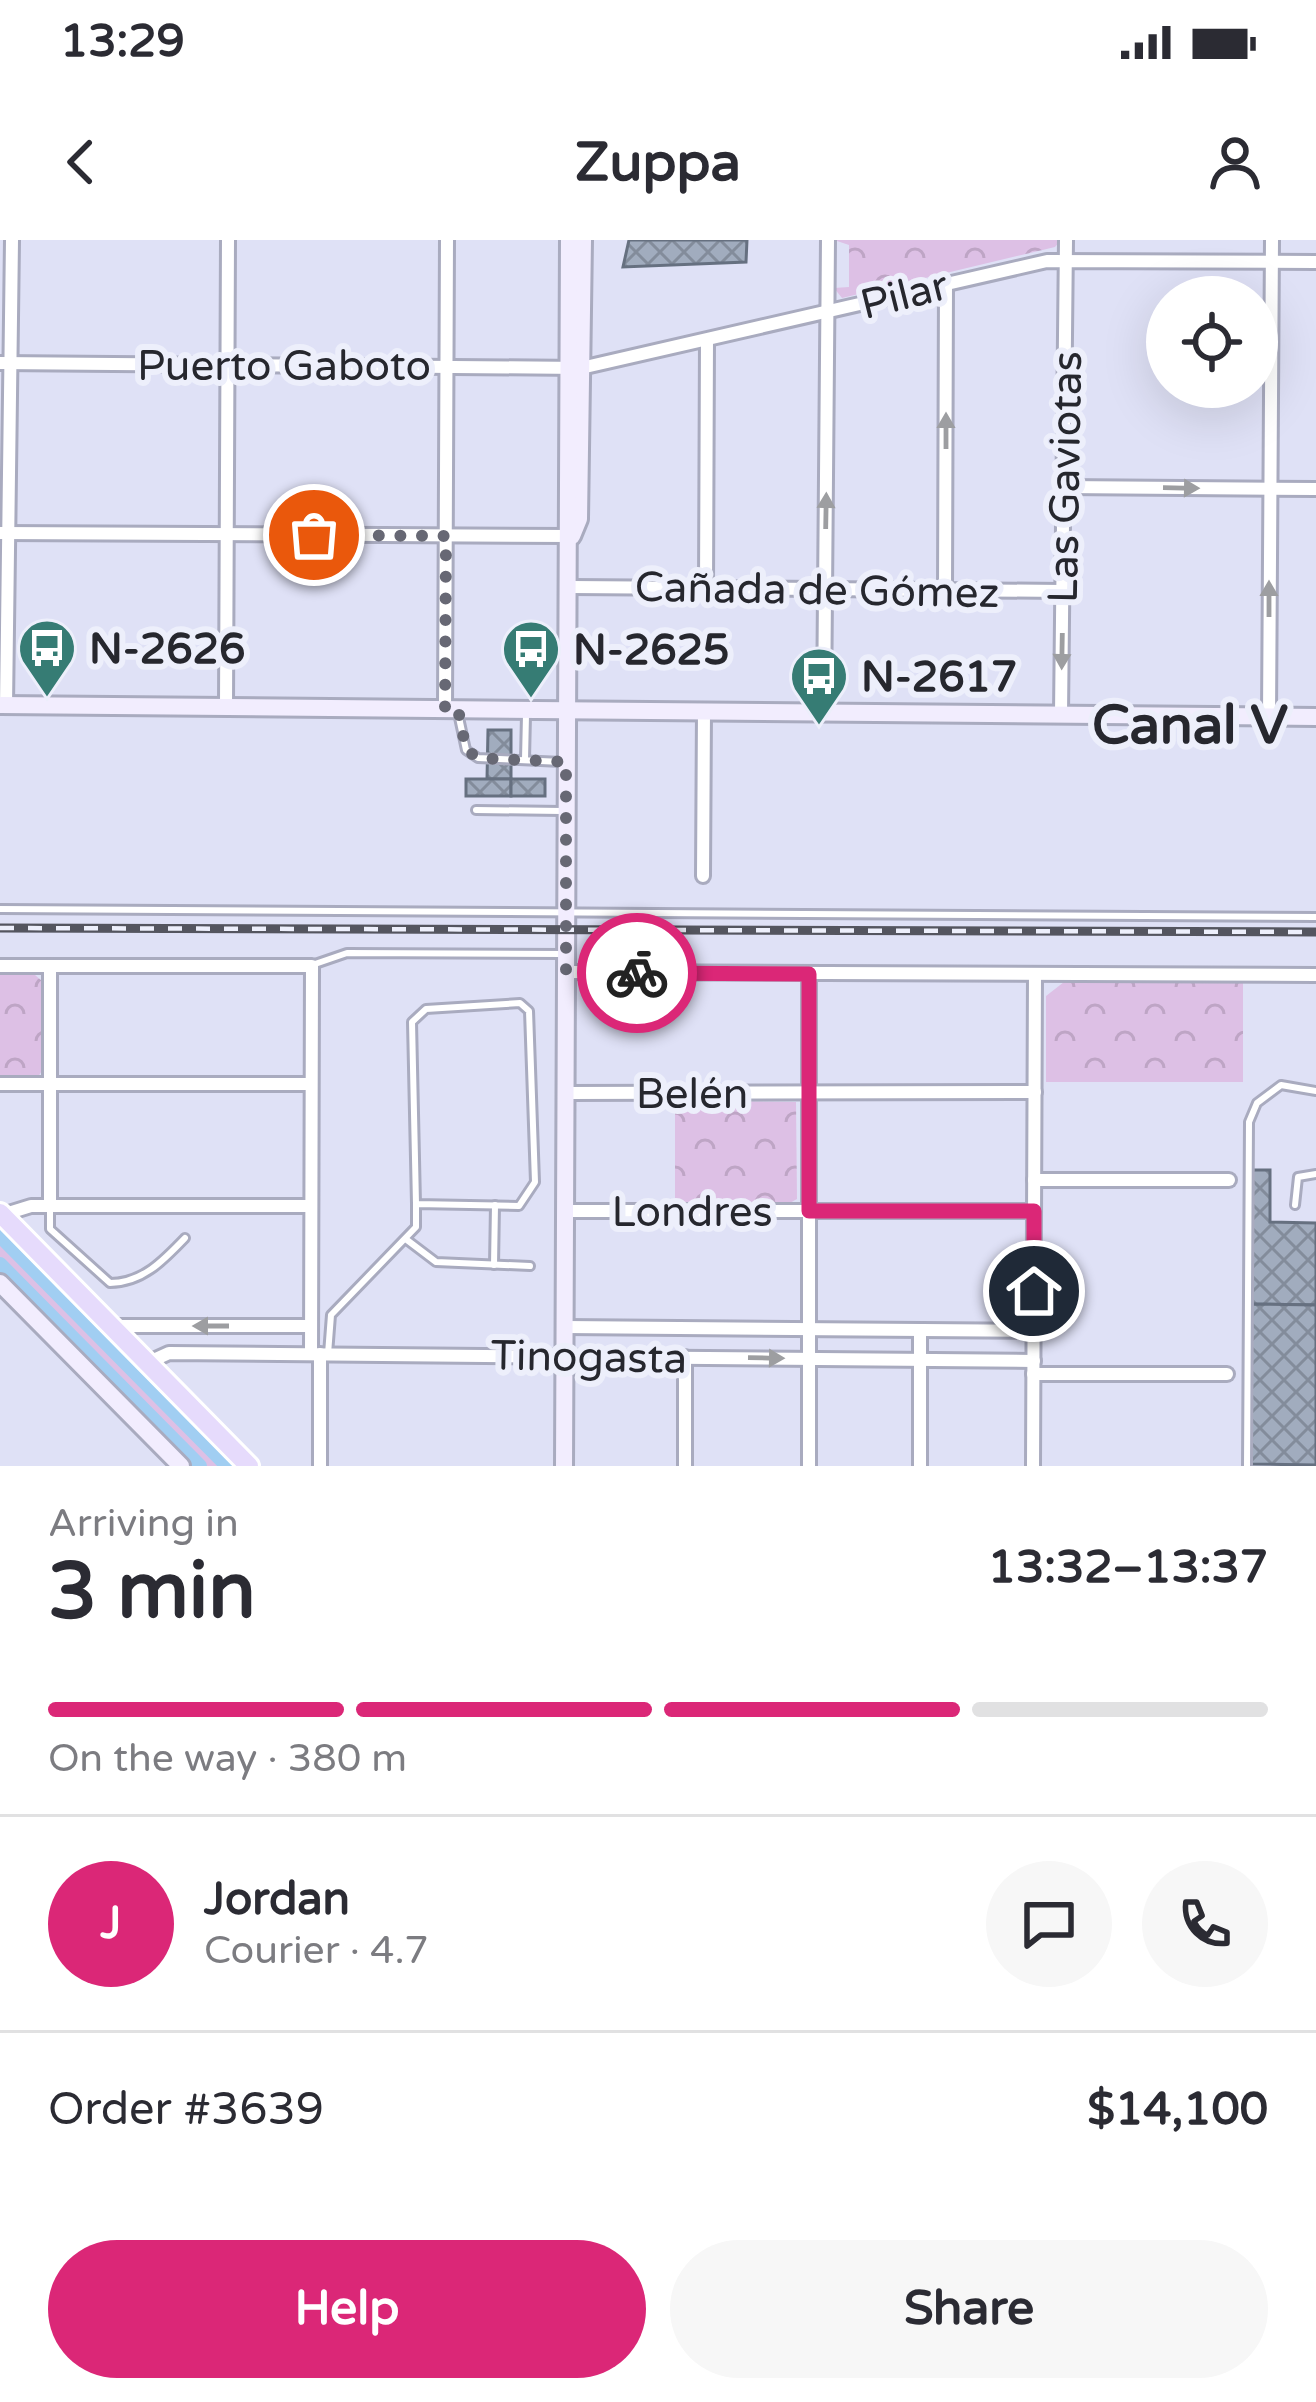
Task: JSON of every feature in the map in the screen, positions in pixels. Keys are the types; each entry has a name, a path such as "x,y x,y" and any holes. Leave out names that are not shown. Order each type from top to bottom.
{"main road":[{"path":"569,240 575,368"},
{"path":"564,1466 566,762 572,536 567,519 583,240"},
{"path":"3,705 1316,717"},
{"path":"1,1214 249,1466"},
{"path":"0,1283 181,1466"}],"street":[{"path":"3,705 5,363 12,240"},
{"path":"226,707 228,240"},
{"path":"447,240 451,709"},
{"path":"824,712 828,240"},
{"name":"Las Gaviotas","path":"1061,715 1066,240"},
{"path":"1269,716 1272,240"},
{"name":"Pilar","path":"575,368 1066,260 1316,262"},
{"path":"945,590 946,284"},
{"path":"706,588 707,340"},
{"name":"Puerto Gaboto","path":"5,363 575,368"},
{"path":"1064,487 1316,489"},
{"path":"4,532 572,536"},
{"name":"Cañada de Gómez","path":"571,587 1063,591"},
{"path":"703,876 704,711"},
{"path":"566,963 809,974 1316,975"},
{"path":"0,966 312,966 311,1326 319,1354 320,1466"},
{"path":"50,966 50,1206"},
{"path":"809,974 809,1466"},
{"path":"1033,1466 1035,974"},
{"path":"0,1084 311,1084"},
{"name":"Belén","path":"566,1093 1035,1092"},
{"path":"1034,1180 1229,1180"},
{"path":"1,1214 24,1206 311,1206"},
{"name":"Londres","path":"565,1210 1034,1211"},
{"path":"111,1326 311,1326"},
{"name":"Tinogasta","path":"565,1327 1034,1331"},
{"path":"920,1330 920,1466"},
{"name":"Tinogasta","path":"147,1363 169,1353 809,1358 1227,1375"},
{"path":"685,1357 685,1466"}],"lane":[{"path":"451,709 466,750 478,758 566,762"},
{"path":"525,760 526,710"},
{"path":"476,810 566,812"},
{"path":"0,909 1316,916"},
{"path":"312,966 347,953 566,963"},
{"path":"319,1354 331,1315 416,1227 412,1022 426,1009 520,1003 530,1011 535,1182 519,1206 416,1204"},
{"path":"1247,1466 1250,1122 1257,1103 1281,1085 1316,1091"},
{"path":"1295,1205 1298,1177 1316,1174"},
{"path":"494,1265 495,1205"},
{"path":"50,1206 50,1229 110,1282 130,1283 164,1261 185,1238"},
{"path":"407,1240 436,1262 530,1266"}],"green space":[{"path":"834,240 1061,240 1055,247 842,298 834,288 849,287 849,245"},
{"path":"0,975 35,975 42,981 43,1069 38,1077 0,1077"},
{"path":"1064,982 1243,983 1243,1082 1046,1082 1046,996"},
{"path":"675,1100 796,1102 797,1199 788,1204 675,1204"},
{"path":"0,1222 241,1466 191,1466 0,1273"}],"building":[{"path":"629,240 747,240 746,262 623,267"},
{"path":"488,730 511,730 511,779 487,779"},
{"path":"466,779 511,779 511,796 466,796"},
{"path":"511,779 545,779 545,796 511,796"},
{"path":"1250,1170 1270,1170 1270,1222 1316,1223 1316,1305 1249,1304"},
{"path":"1249,1304 1316,1305 1316,1465 1248,1464"}],"waterway":[{"path":"0,1236 227,1466"},
{"name":"Canal V","path":"0,1264 200,1466"}],"railway":[{"path":"0,928 1316,932"}],"way so far":[{"path":"314,535 446,536 445,709 458,709 466,750 478,758 566,762 566,973 637,973"}],"place":[{"name":"N-2626","path":"47,699"},
{"name":"N-2625","path":"531,700"},
{"name":"N-2617","path":"819,727"}],"district":[{"name":"Canal V","path":"1190,724"}],"route":[{"path":"637,973 809,974 809,1211 1034,1211 1034,1291"}]}
